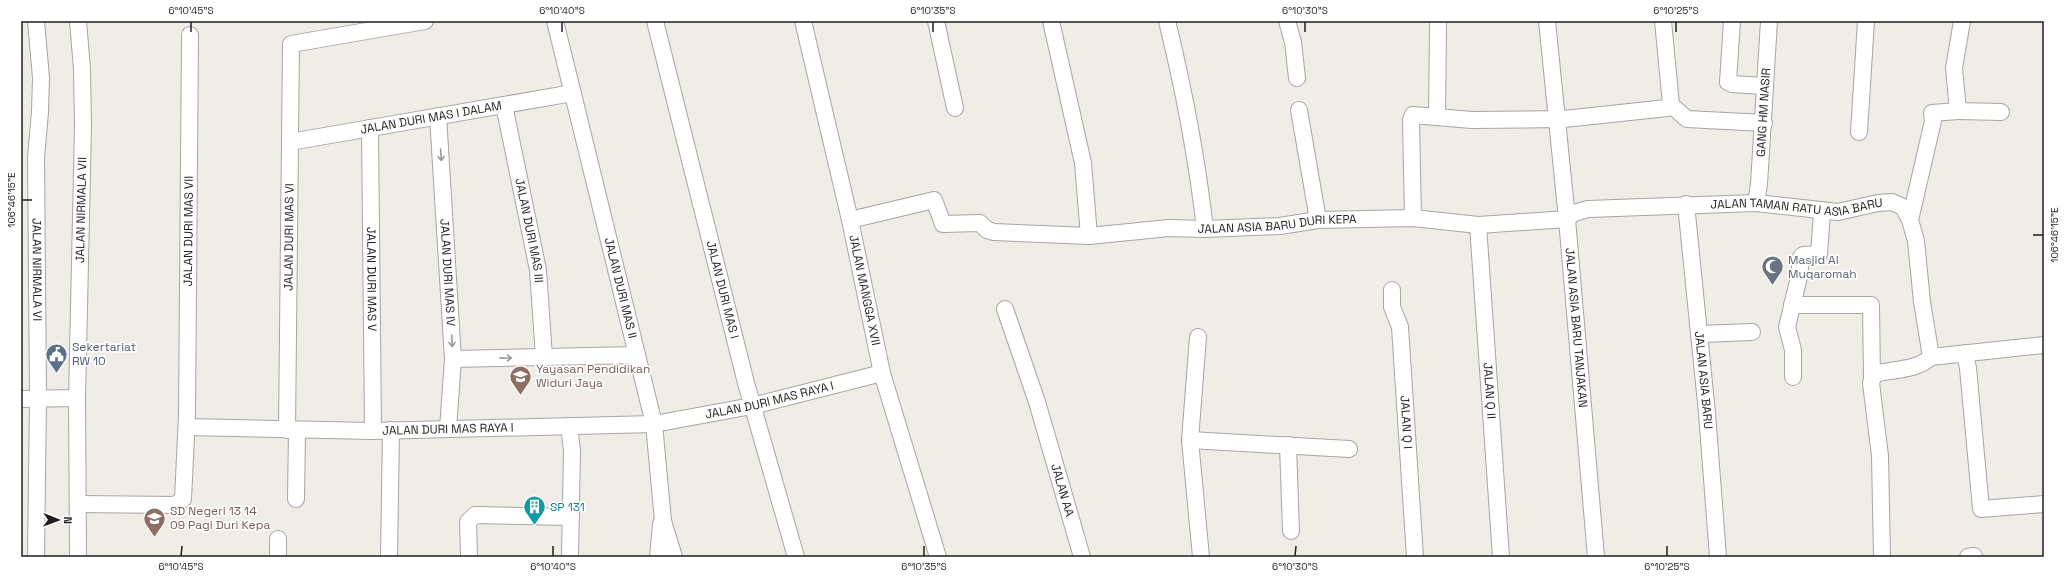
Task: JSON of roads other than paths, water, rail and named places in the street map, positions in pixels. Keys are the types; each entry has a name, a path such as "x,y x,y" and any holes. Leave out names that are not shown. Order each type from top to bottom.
{"street":[{"name":"JALAN NIRMALA VI","path":"36,21 41,78 36,157 38,398 36,557"},
{"name":"JALAN NIRMALA VII","path":"78,21 82,69 83,126 77,398 78,557"},
{"name":"JALAN DURI MAS VI","path":"296,499 292,430 290,142 291,44 425,21"},
{"name":"JALAN DURI MAS II","path":"555,21 654,424 663,521 674,557"},
{"name":"JALAN DURI MAS I","path":"655,21 752,406 796,557"},
{"name":"JALAN MANGGA XVII","path":"803,21 850,220 882,372 938,557"},
{"path":"936,21 955,108"},
{"path":"1051,21 1083,163 1089,236"},
{"path":"1167,21 1180,71 1197,158 1205,229"},
{"path":"1287,21 1293,42 1297,78"},
{"name":"JALAN ASIA BARU TANJAKAN","path":"1547,21 1567,219 1596,557"},
{"path":"1663,21 1671,105 1687,119 1764,123"},
{"path":"1732,21 1728,82 1732,84 1764,86"},
{"name":"GANG HM NASIR","path":"1756,203 1764,123 1764,86 1769,21"},
{"path":"1859,132 1866,21"},
{"path":"1958,111 1954,68 1962,21"},
{"path":"1437,116 1438,23"},
{"name":"JALAN DURI MAS VII","path":"187,427 190,35"},
{"name":"JALAN DURI MAS I DALAM","path":"290,142 573,93"},
{"name":"JALAN DURI MAS III","path":"504,105 538,270 544,357"},
{"path":"1413,218 1410,120 1415,114 1472,120 1586,118 1667,108 1671,105"},
{"path":"1299,110 1318,220"},
{"path":"1910,220 1933,121 1932,113 1958,111 2002,112"},
{"name":"JALAN DURI MAS IV","path":"438,116 453,359 448,429"},
{"name":"JALAN DURI MAS V","path":"370,128 373,431"},
{"name":"JALAN ASIA BARU DURI KEPA","path":"850,220 934,200 944,224 980,223 987,230 1089,236 1169,228 1205,229 1280,226 1318,220 1413,218 1478,225 1567,219"},
{"name":"JALAN TAMAN RATU ASIA BARU","path":"1686,204 1756,203 1822,212 1838,212 1878,203 1892,202 1903,207 1910,220 1916,241 1922,302 1931,357"},
{"path":"1567,219 1574,213 1588,209 1686,204"},
{"name":"JALAN ASIA BARU","path":"1686,204 1700,334 1718,557"},
{"path":"1793,377 1793,350 1787,327 1799,277 1801,258 1803,255 1819,254 1822,212"},
{"name":"JALAN Q II","path":"1478,225 1500,557"},
{"name":"JALAN Q I","path":"1392,290 1392,307 1400,327 1415,557"},
{"path":"1792,305 1871,305 1871,388 1880,456 1882,557"},
{"name":"JALAN AA","path":"1005,309 1044,423 1082,557"},
{"path":"1700,334 1752,332"},
{"path":"1198,337 1190,440 1201,557"},
{"path":"1872,379 1874,374 1925,363 1931,357 2044,345"},
{"path":"1965,353 1968,368 1981,509 2044,504"},
{"path":"453,359 637,355"},
{"name":"JALAN DURI MAS RAYA I","path":"187,427 373,431 654,424 752,406 882,372"},
{"path":"21,399 77,398"},
{"path":"569,426 572,450 570,557"},
{"path":"78,504 175,505 180,503 184,496 187,427"},
{"path":"389,557 391,430"},
{"path":"1190,440 1349,449"},
{"path":"1288,445 1291,531"},
{"path":"469,557 468,522 471,517 479,514 571,517"},
{"path":"658,557 659,530 663,521"},
{"path":"278,539 278,557"}],"place":[{"name":"Masjid Al Muqaromah","path":"1772,286"},
{"name":"Sekertariat RW 10","path":"57,374"},
{"name":"Yayasan Pendidikan Widuri Jaya","path":"520,396"},
{"name":"SP 131","path":"535,526"},
{"name":"SD Negeri 13 14 09 Pagi Duri Kepa","path":"155,538"}]}
